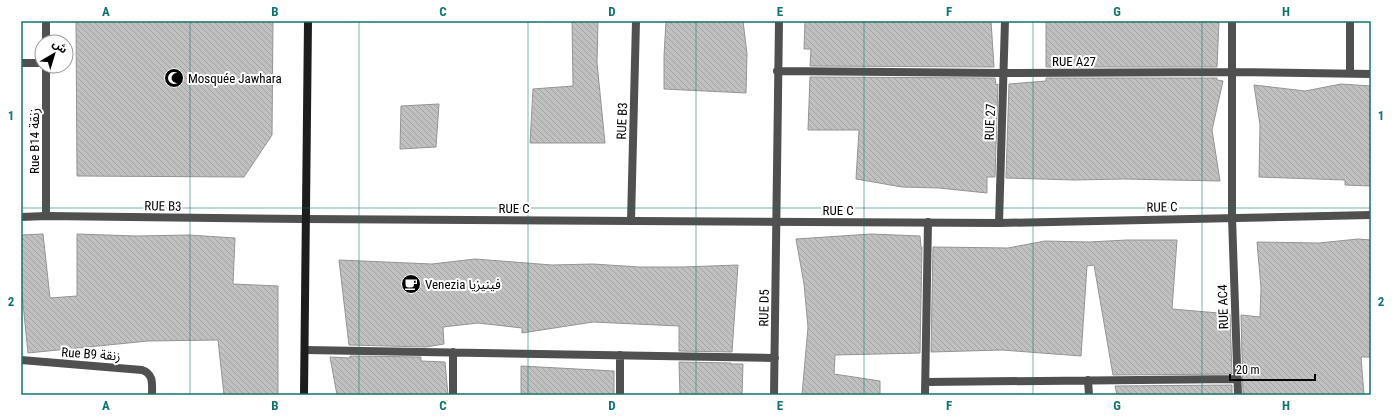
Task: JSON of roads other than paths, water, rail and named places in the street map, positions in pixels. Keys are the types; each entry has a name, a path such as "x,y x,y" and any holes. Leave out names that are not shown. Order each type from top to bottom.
{"main road":[{"path":"304,395 308,21"}],"street":[{"path":"46,21 46,34"},
{"name":"RUE B3","path":"631,221 636,21"},
{"name":"RUE D5","path":"774,395 778,21"},
{"name":"RUE 27","path":"999,223 1004,73 1004,21"},
{"name":"RUE AC4","path":"1232,21 1232,217 1238,395"},
{"path":"1350,21 1350,73"},
{"path":"21,63 34,63"},
{"name":"RUE A27","path":"777,71 1004,73 1232,72 1371,74"},
{"name":"Rue B14 زنقة","path":"46,74 46,216"},
{"name":"RUE C","path":"305,219 999,223 1371,215"},
{"name":"RUE B3","path":"21,217 305,219"},
{"path":"926,395 928,222"},
{"path":"305,350 620,354 775,358"},
{"path":"453,352 453,395"},
{"path":"620,354 620,395"},
{"name":"Rue B9 زنقة","path":"21,360 147,371 153,380 152,395"},
{"path":"926,382 1238,379"},
{"path":"1088,380 1089,395"}],"place":[{"name":"Mosquée Jawhara","path":"174,78"},
{"name":"Venezia فينيزيا","path":"411,284"}]}
